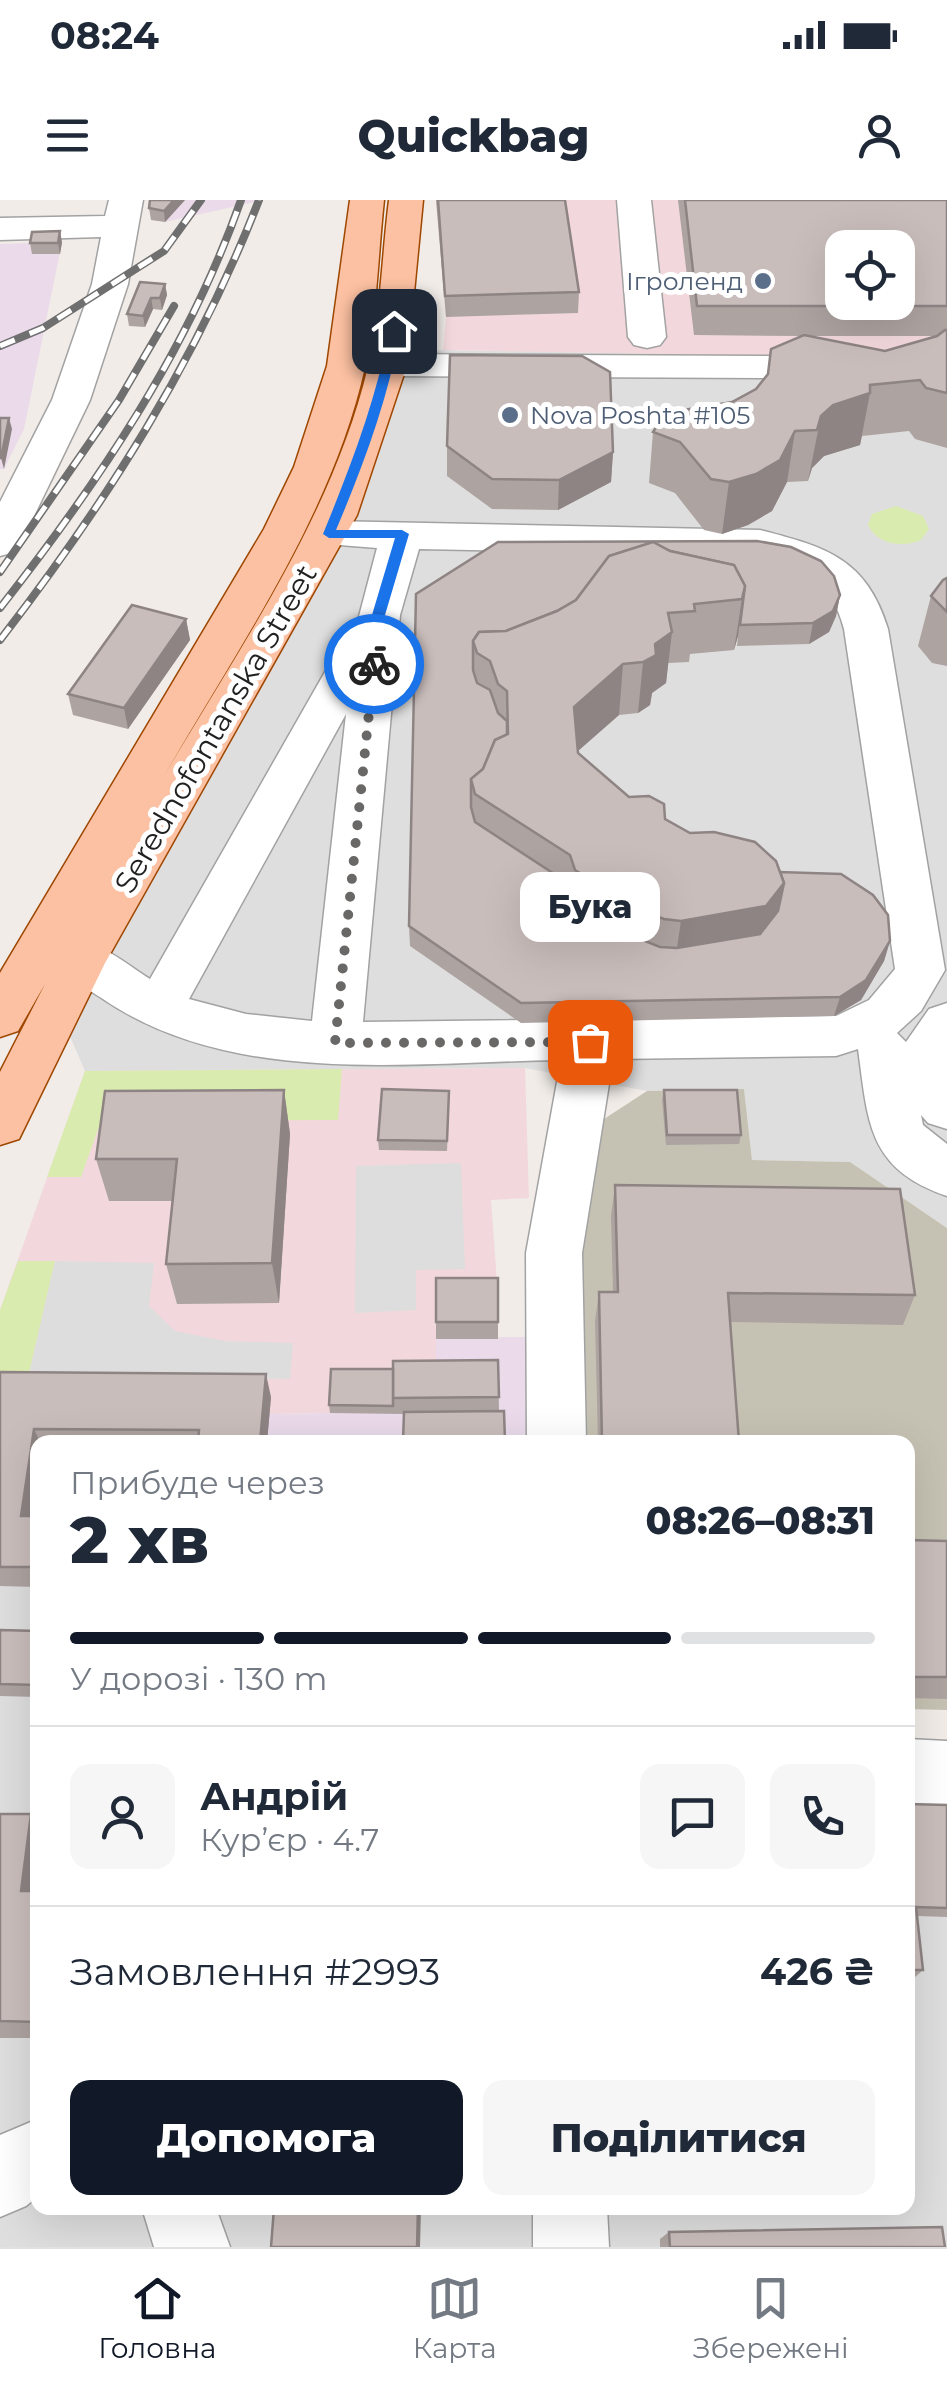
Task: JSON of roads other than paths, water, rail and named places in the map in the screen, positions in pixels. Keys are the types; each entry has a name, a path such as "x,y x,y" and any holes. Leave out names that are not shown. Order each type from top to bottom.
{"main road":[{"name":"Serednofontanska Street","path":"0,1018 285,530 314,466 350,348 367,200"},
{"name":"Serednofontanska Street","path":"0,1124 82,960 329,534 356,468 391,348 406,200"}],"street":[{"path":"634,200 648,337"},
{"path":"0,229 123,213 110,284 71,400 0,544"},
{"path":"391,348 502,330"},
{"path":"596,330 625,337 947,342"},
{"path":"391,348 947,368"},
{"path":"329,534 760,543 803,554 830,568 850,586 861,606 866,630 920,970 904,1002 876,1024 872,1039 898,1136 947,1174"},
{"path":"335,1043 379,615 402,534"},
{"path":"159,1008 379,615"},
{"path":"82,960 159,1008 214,1029 280,1040 335,1043 836,1036 872,1039 938,1095"},
{"path":"938,1095 925,1062 930,1042 947,1023"},
{"path":"557,1435 554,1253 590,1042"},
{"path":"915,1772 947,1774"},
{"path":"0,2180 30,2159"},
{"path":"181,2215 192,2247"},
{"path":"570,2215 571,2247"}],"railway":[{"path":"0,346 43,328 164,251 201,200"},
{"path":"0,608 72,513 137,414 195,310 241,200"},
{"path":"0,640 76,536 146,429 207,318 259,200"},
{"path":"0,572 119,400 174,306"}],"place":[{"name":"Ігроленд","path":"763,281"},
{"name":"Nova Poshta #105","path":"510,415"},
{"name":"Бука","path":"590,1042"}]}
